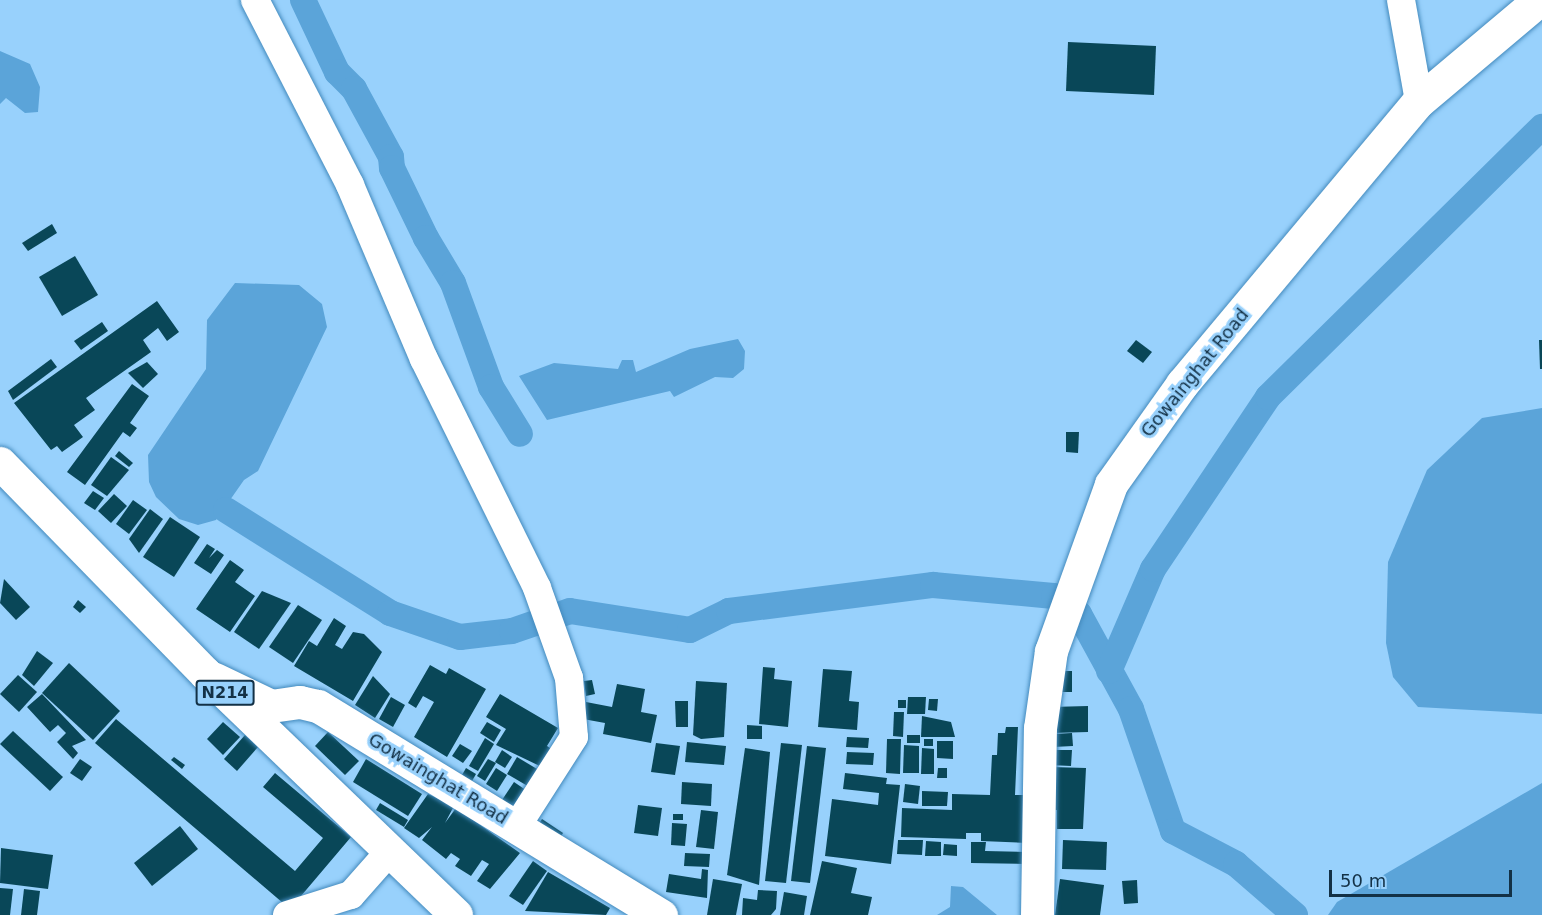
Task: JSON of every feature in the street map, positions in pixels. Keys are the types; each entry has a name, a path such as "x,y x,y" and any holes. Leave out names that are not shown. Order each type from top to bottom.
{"main road":[{"name":"Gowainghat Road","path":"1036,915 1040,728 1051,651 1111,484 1182,384 1419,101 1539,0"},
{"name":"N214","path":"0,463 206,674 456,915"},
{"name":"Gowainghat Road","path":"206,674 271,706 318,706 661,915"}],"street":[{"path":"255,0 350,185 424,359 537,588 569,678 573,737 517,826"},
{"path":"1401,0 1419,101"},
{"path":"287,915 351,895 389,852"}],"water":[{"path":"0,51 30,64 40,87 38,112 25,113 6,98 0,104"},
{"path":"235,283 299,285 322,304 327,327 258,471 244,480 216,520 198,525 179,519 156,497 149,482 148,455 206,369 207,320"},
{"path":"738,339 745,351 744,369 733,378 715,377 674,397 670,391 547,420 519,376 554,363 618,369 622,360 633,360 636,372 690,349"},
{"path":"1542,408 1542,714 1418,707 1393,677 1386,643 1388,562 1427,470 1482,418"},
{"path":"1542,783 1542,915 1328,915 1337,902"},
{"path":"951,886 963,887 997,915 937,915 950,907"}],"building":[{"path":"1068,42 1156,46 1154,95 1066,91"},
{"path":"52,224 57,233 28,251 22,243"},
{"path":"75,256 98,295 62,316 39,277"},
{"path":"157,301 179,332 167,341 158,328 143,340 151,352 86,398 95,410 74,425 83,437 62,452 57,446 51,450 14,403"},
{"path":"102,322 108,331 81,350 74,341"},
{"path":"1136,340 1152,352 1143,363 1127,351"},
{"path":"1539,340 1542,340 1542,369 1540,369"},
{"path":"51,359 57,367 13,400 8,391"},
{"path":"147,362 158,374 143,388 128,373"},
{"path":"132,384 149,396 130,423 137,428 130,437 123,432 85,485 67,472"},
{"path":"1066,432 1079,432 1078,453 1066,452"},
{"path":"119,451 133,463 129,467 115,456"},
{"path":"111,457 129,470 107,496 91,485"},
{"path":"93,491 104,498 95,510 84,503"},
{"path":"114,494 127,506 111,523 98,511"},
{"path":"133,500 147,510 129,534 116,524"},
{"path":"150,509 163,519 139,553 129,539"},
{"path":"170,517 200,537 174,577 143,557"},
{"path":"207,544 215,549 209,558 217,550 224,555 211,574 194,563"},
{"path":"230,560 244,570 235,582 255,596 230,632 196,609"},
{"path":"4,579 30,607 16,620 0,603"},
{"path":"262,591 291,603 259,649 234,632"},
{"path":"78,600 86,607 80,613 73,607"},
{"path":"298,605 322,620 293,663 269,647"},
{"path":"334,618 346,626 335,645 342,649 353,632 364,634 382,652 353,701 294,666 309,641 317,646"},
{"path":"37,651 53,663 34,686 22,675"},
{"path":"69,663 120,711 93,740 42,693"},
{"path":"430,665 446,674 449,668 486,689 447,757 414,737 434,702 423,696 416,708 408,703"},
{"path":"763,667 775,668 774,679 792,681 788,727 759,724"},
{"path":"823,669 852,671 849,701 859,702 857,730 818,727"},
{"path":"1055,671 1072,671 1072,692 1055,692"},
{"path":"18,675 37,692 19,712 0,694"},
{"path":"373,676 390,694 375,718 355,705"},
{"path":"592,680 595,694 586,696 584,681"},
{"path":"696,681 727,683 724,737 701,739 693,735"},
{"path":"617,684 645,689 641,712 657,715 651,743 603,734 605,723 583,719 586,702 612,707"},
{"path":"42,694 86,740 72,746 78,753 73,759 57,742 66,733 58,725 50,732 27,707"},
{"path":"500,694 558,728 547,746 556,752 546,769 496,745 506,729 486,717"},
{"path":"391,697 405,705 393,727 379,719"},
{"path":"908,697 926,697 925,714 907,714"},
{"path":"929,699 938,699 937,711 928,710"},
{"path":"898,700 906,700 906,708 898,708"},
{"path":"675,701 688,701 688,727 676,727"},
{"path":"1088,706 1088,732 1052,733 1051,707"},
{"path":"894,712 904,712 903,737 893,736"},
{"path":"922,716 951,722 955,737 921,737"},
{"path":"116,719 295,871 323,838 263,787 275,773 351,837 290,909 95,743"},
{"path":"223,722 240,737 223,755 207,739"},
{"path":"487,722 501,730 494,742 480,733"},
{"path":"747,725 762,726 762,739 747,739"},
{"path":"1006,727 1018,727 1015,795 1030,795 1028,843 981,841 981,833 966,833 966,839 901,837 902,808 952,810 952,794 990,795 992,755 997,755 998,733 1005,733"},
{"path":"13,731 63,777 50,791 0,744"},
{"path":"328,732 359,761 345,775 315,746"},
{"path":"1072,733 1073,746 1053,747 1053,734"},
{"path":"245,735 258,747 237,771 224,759"},
{"path":"907,735 920,735 920,743 907,743"},
{"path":"847,737 869,738 868,748 846,747"},
{"path":"485,738 494,744 478,771 469,766"},
{"path":"887,739 901,739 900,774 886,773"},
{"path":"924,739 933,739 933,746 924,746"},
{"path":"937,741 953,741 953,759 937,758"},
{"path":"687,742 726,746 724,765 685,762"},
{"path":"656,743 680,746 675,775 651,772"},
{"path":"781,743 802,745 786,883 765,881"},
{"path":"460,744 472,751 463,763 452,756"},
{"path":"904,745 919,746 919,773 903,773"},
{"path":"807,746 826,748 810,883 791,881"},
{"path":"745,748 770,752 759,885 727,875"},
{"path":"922,748 934,749 934,774 921,774"},
{"path":"502,750 512,757 505,768 495,762"},
{"path":"1051,750 1072,750 1071,766 1050,765"},
{"path":"847,752 874,753 873,765 846,764"},
{"path":"174,757 185,765 182,769 171,760"},
{"path":"517,757 542,772 531,788 507,774"},
{"path":"80,759 92,767 82,781 70,773"},
{"path":"366,759 422,794 408,816 353,782"},
{"path":"488,759 496,763 485,781 477,776"},
{"path":"1051,767 1086,768 1083,829 1057,829 1057,810 1050,810"},
{"path":"466,768 476,774 472,781 462,775"},
{"path":"496,768 507,775 497,791 486,784"},
{"path":"938,768 947,768 947,778 937,778"},
{"path":"845,773 887,778 886,784 900,785 891,864 825,856 832,799 878,805 879,793 843,789"},
{"path":"514,782 533,795 518,815 500,803"},
{"path":"682,782 712,784 711,806 681,804"},
{"path":"905,784 920,786 918,804 903,802"},
{"path":"922,791 948,792 947,806 922,806"},
{"path":"428,794 454,806 445,823 456,808 520,853 490,889 477,881 489,864 482,860 471,876 455,866 460,859 451,853 446,859 422,840 432,827 419,838 404,828"},
{"path":"380,803 408,820 404,827 376,810"},
{"path":"638,805 662,808 658,836 634,833"},
{"path":"701,810 718,812 714,849 696,847"},
{"path":"673,814 683,814 683,820 673,820"},
{"path":"542,819 563,833 558,841 536,828"},
{"path":"672,823 687,824 685,846 671,845"},
{"path":"180,826 198,849 152,886 134,863"},
{"path":"898,840 923,840 922,855 897,854"},
{"path":"1063,840 1107,842 1106,870 1062,869"},
{"path":"926,841 941,842 941,856 925,856"},
{"path":"971,842 986,842 985,851 1027,852 1026,864 971,863"},
{"path":"944,844 957,845 957,856 943,855"},
{"path":"1,848 53,855 48,889 0,883"},
{"path":"685,853 710,854 709,867 684,866"},
{"path":"533,861 547,871 523,905 509,896"},
{"path":"822,861 857,868 851,893 872,897 868,915 810,915"},
{"path":"702,869 708,870 707,898 666,892 669,874 701,879"},
{"path":"548,872 610,908 606,915 525,911"},
{"path":"713,879 742,884 736,915 707,915"},
{"path":"1060,879 1104,885 1100,915 1055,915"},
{"path":"1137,880 1138,903 1124,904 1122,881"},
{"path":"0,888 13,889 10,915 0,915"},
{"path":"24,889 40,891 37,915 21,915"},
{"path":"758,890 777,891 776,909 771,915 742,915 743,898 757,900"},
{"path":"784,892 807,896 804,915 780,915"}],"waterway":[{"path":"303,0 337,72 354,89 391,157 392,168 426,238 453,283 491,387 520,434"},
{"path":"1109,671 1153,569 1268,397 1542,127"},
{"path":"226,510 390,613 460,637 512,631 570,611 690,630 729,611 933,585 1054,596 1079,614 1131,709 1173,831 1236,864 1295,915"}]}
